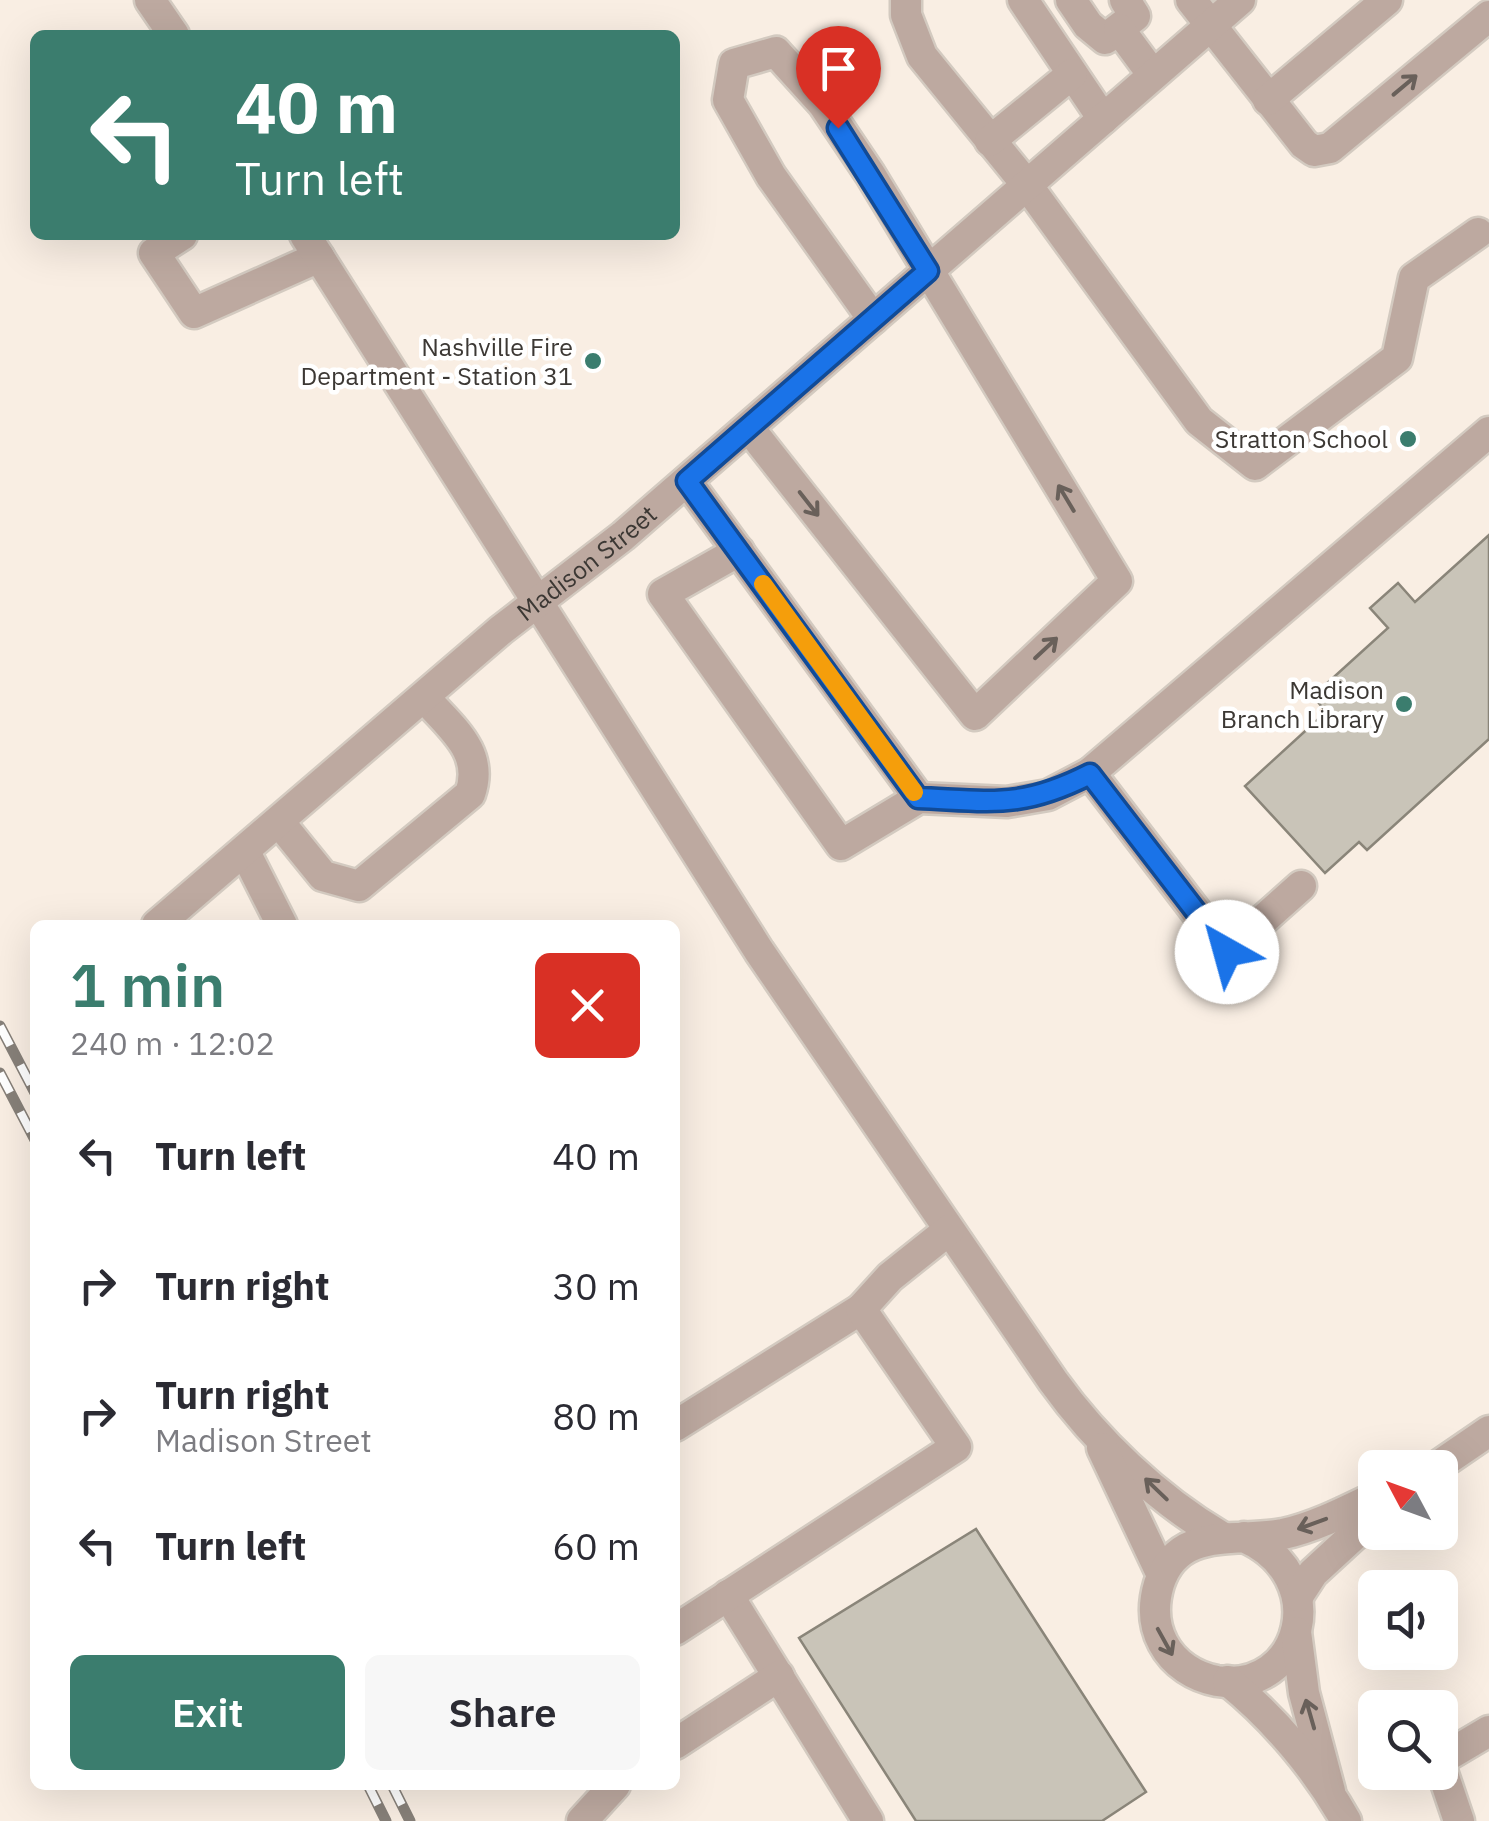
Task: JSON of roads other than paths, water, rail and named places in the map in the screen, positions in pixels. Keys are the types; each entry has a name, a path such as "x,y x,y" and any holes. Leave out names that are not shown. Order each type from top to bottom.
{"street":[{"path":"150,0 171,30"},
{"path":"906,0 906,15 922,56 1027,185 1199,421 1255,465 1397,358 1414,278 1478,233"},
{"path":"1023,0 1103,120"},
{"path":"1068,0 1098,50 1124,24 1154,76"},
{"path":"1191,0 1304,144 1314,150 1330,148 1489,16"},
{"name":"Madison Street","path":"164,920 687,481 1240,0"},
{"path":"1268,100 1387,0"},
{"path":"748,428 975,714 1117,581 832,118 776,52 734,64 728,100 771,176 873,320"},
{"path":"990,141 1072,74"},
{"path":"174,240 154,253 194,313 312,246 759,951 1053,1382 1096,1436 1170,1502 1232,1537 1267,1547 1285,1563 1298,1596 1296,1632 1304,1694 1331,1794"},
{"path":"739,551 664,594 840,846 918,798 1008,802 1048,795 1090,774 1489,432"},
{"path":"687,481 918,798"},
{"path":"280,824 323,876 359,886 470,794 477,773 473,756 425,698"},
{"path":"1090,774 1227,952 1301,886"},
{"path":"245,852 279,920"},
{"path":"680,1423 861,1310 890,1277 949,1230"},
{"path":"680,1627 956,1446 861,1310"},
{"path":"1458,1452 1489,1431"},
{"path":"1096,1436 1162,1575"},
{"path":"1296,1632 1284,1654 1267,1670 1228,1681 1198,1676 1178,1663 1164,1644 1155,1610 1162,1575 1176,1556 1197,1542 1282,1534 1358,1505"},
{"path":"1298,1596 1335,1550 1358,1530"},
{"path":"728,1595 868,1821"},
{"path":"680,1741 779,1676"},
{"path":"1228,1681 1263,1709 1331,1794 1346,1821"},
{"path":"1458,1751 1489,1731"},
{"path":"582,1821 610,1790"},
{"path":"1449,1790 1460,1821"}],"railway":[{"path":"0,1026 30,1083"},
{"path":"0,1073 30,1130"},
{"path":"370,1790 386,1821"},
{"path":"394,1790 410,1821"}],"place":[{"name":"Nashville Fire Department - Station 31","path":"593,361"},
{"name":"Stratton School","path":"1408,439"},
{"name":"Madison Branch Library","path":"1404,704"}]}
